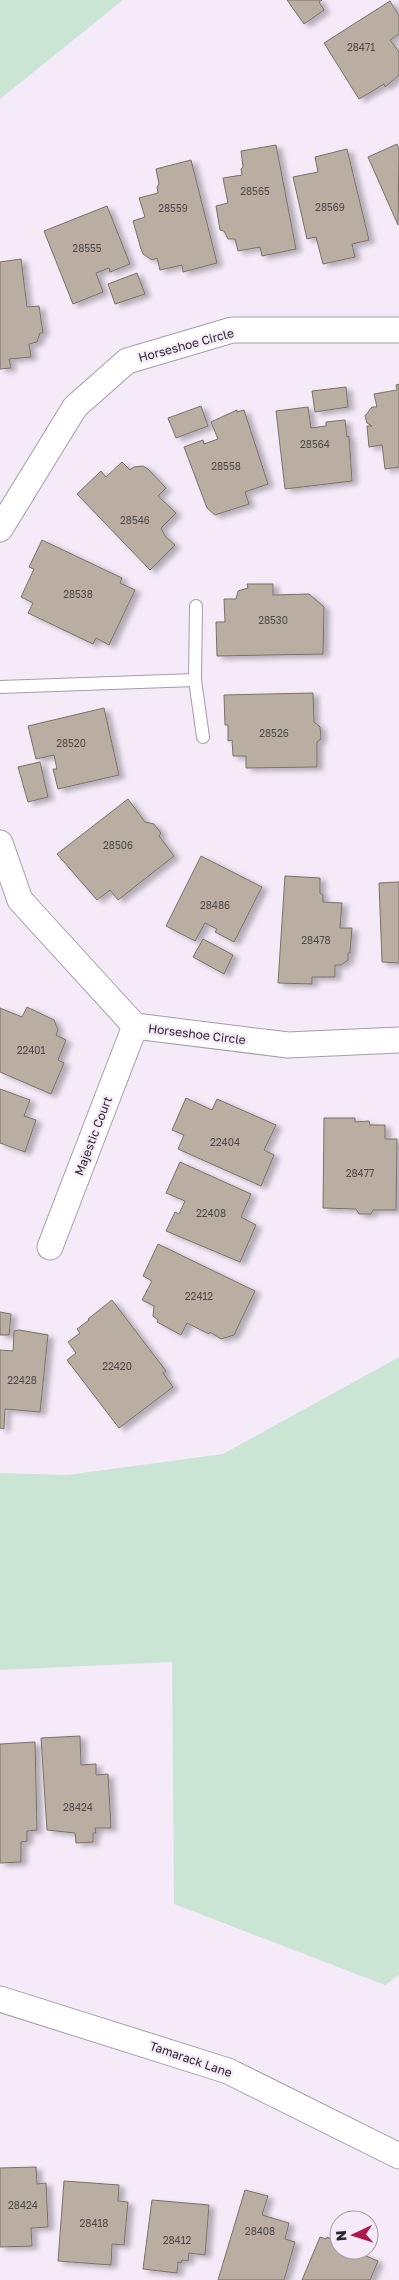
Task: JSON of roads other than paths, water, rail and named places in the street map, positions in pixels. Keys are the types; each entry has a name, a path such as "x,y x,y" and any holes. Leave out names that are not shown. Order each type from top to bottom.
{"street":[{"name":"Horseshoe Circle","path":"0,529 75,407 127,361 232,330 399,330"},
{"name":"Horseshoe Circle","path":"0,844 20,900 135,1026 288,1045 399,1040"},
{"name":"Majestic Court","path":"50,1247 135,1026"},
{"name":"Tamarack Lane","path":"0,1998 228,2071 399,2156"}],"lane":[{"path":"196,606 195,680 203,737"},
{"path":"0,687 195,680"}]}
